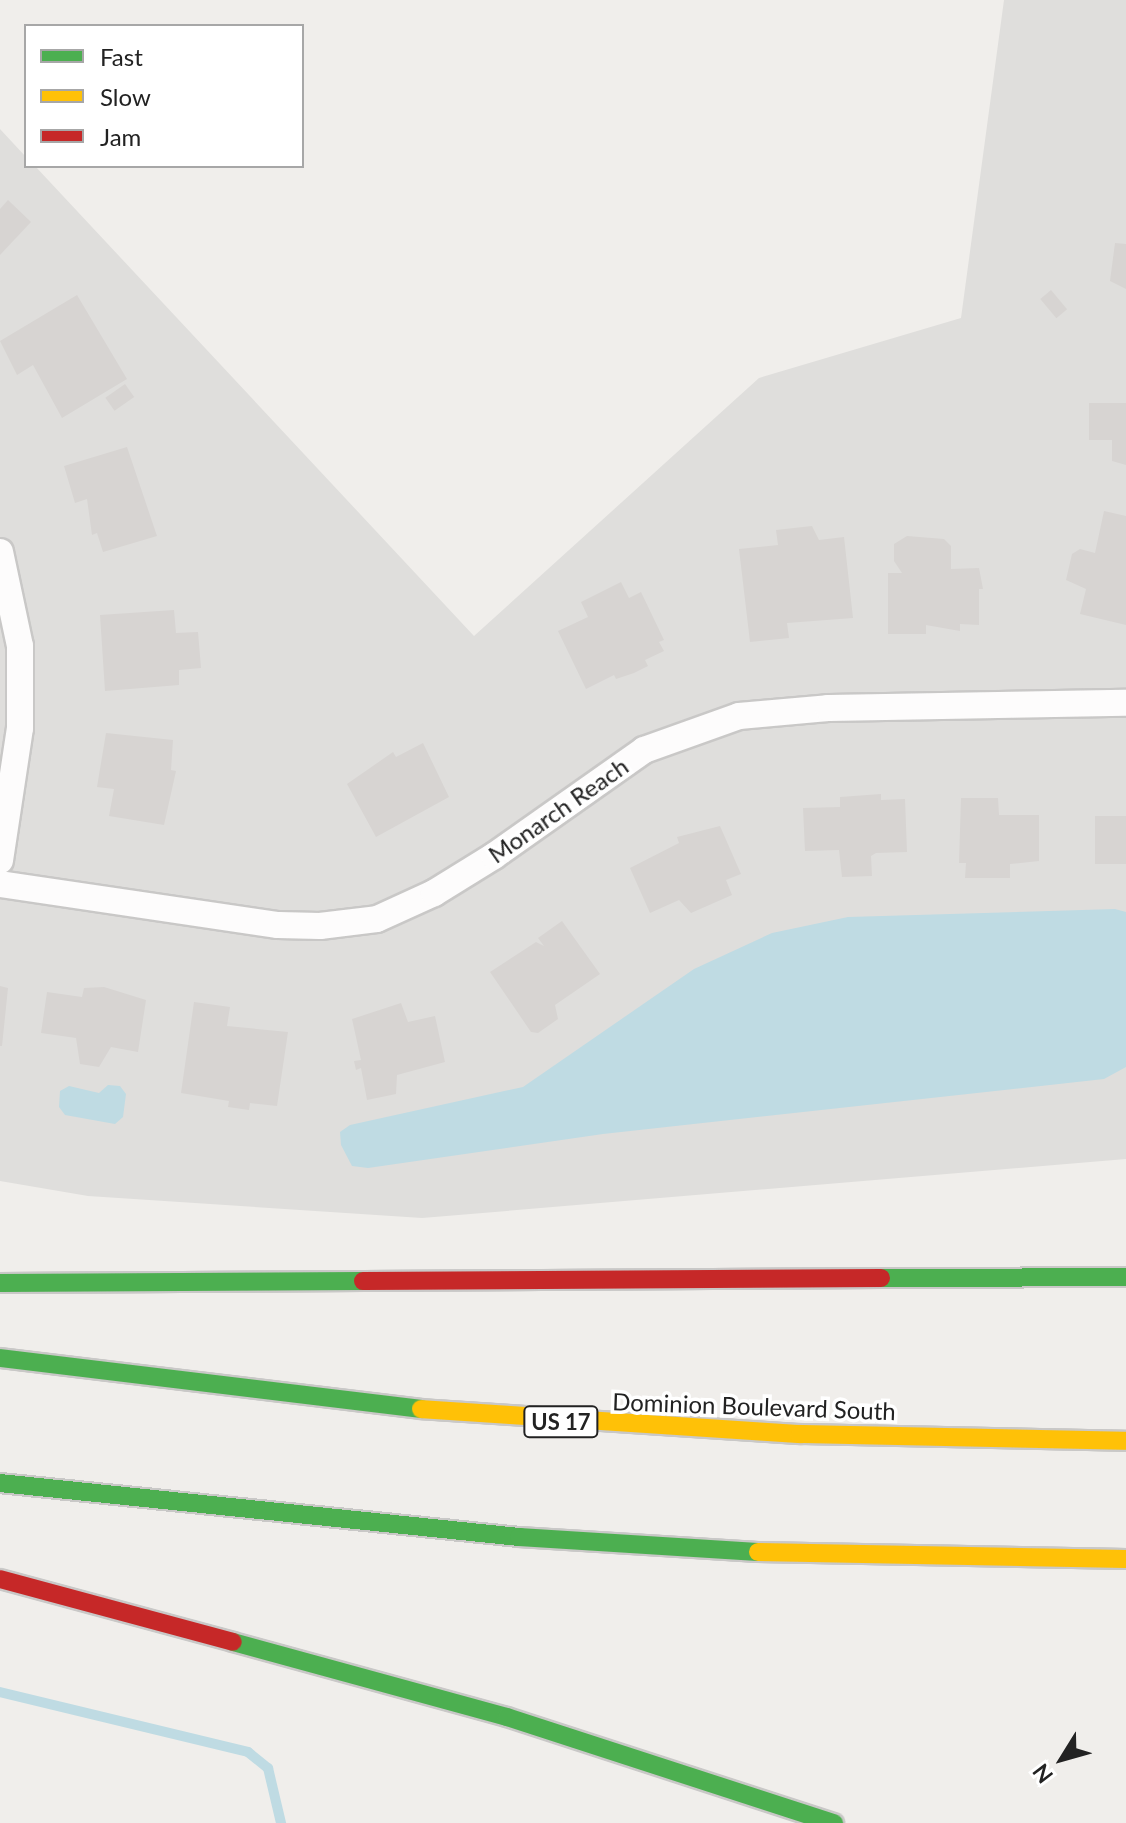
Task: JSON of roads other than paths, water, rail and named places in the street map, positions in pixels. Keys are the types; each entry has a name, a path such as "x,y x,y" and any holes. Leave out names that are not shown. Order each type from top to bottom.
{"highway":[{"path":"0,1283 1126,1277"},
{"name":"Dominion Boulevard South","path":"0,1358 278,1395 528,1420 800,1434 1126,1441"},
{"path":"0,1483 519,1537 776,1553 1126,1559"},
{"path":"0,1579 507,1717 834,1823"}],"street":[{"path":"0,552 20,646 20,728 0,860"},
{"name":"Monarch Reach","path":"0,884 278,925 320,926 377,919 434,893 494,856 644,750 739,716 828,708 1126,703"}],"water":[{"path":"1115,909 1126,912 1126,1067 1104,1079 603,1134 368,1168 352,1166 341,1145 340,1132 350,1125 523,1087 694,969 772,933 848,917"},
{"path":"108,1085 120,1086 126,1094 123,1117 115,1124 65,1115 59,1107 60,1091 69,1086 99,1093"}],"waterway":[{"path":"0,1692 248,1752 268,1768 281,1823"}]}
